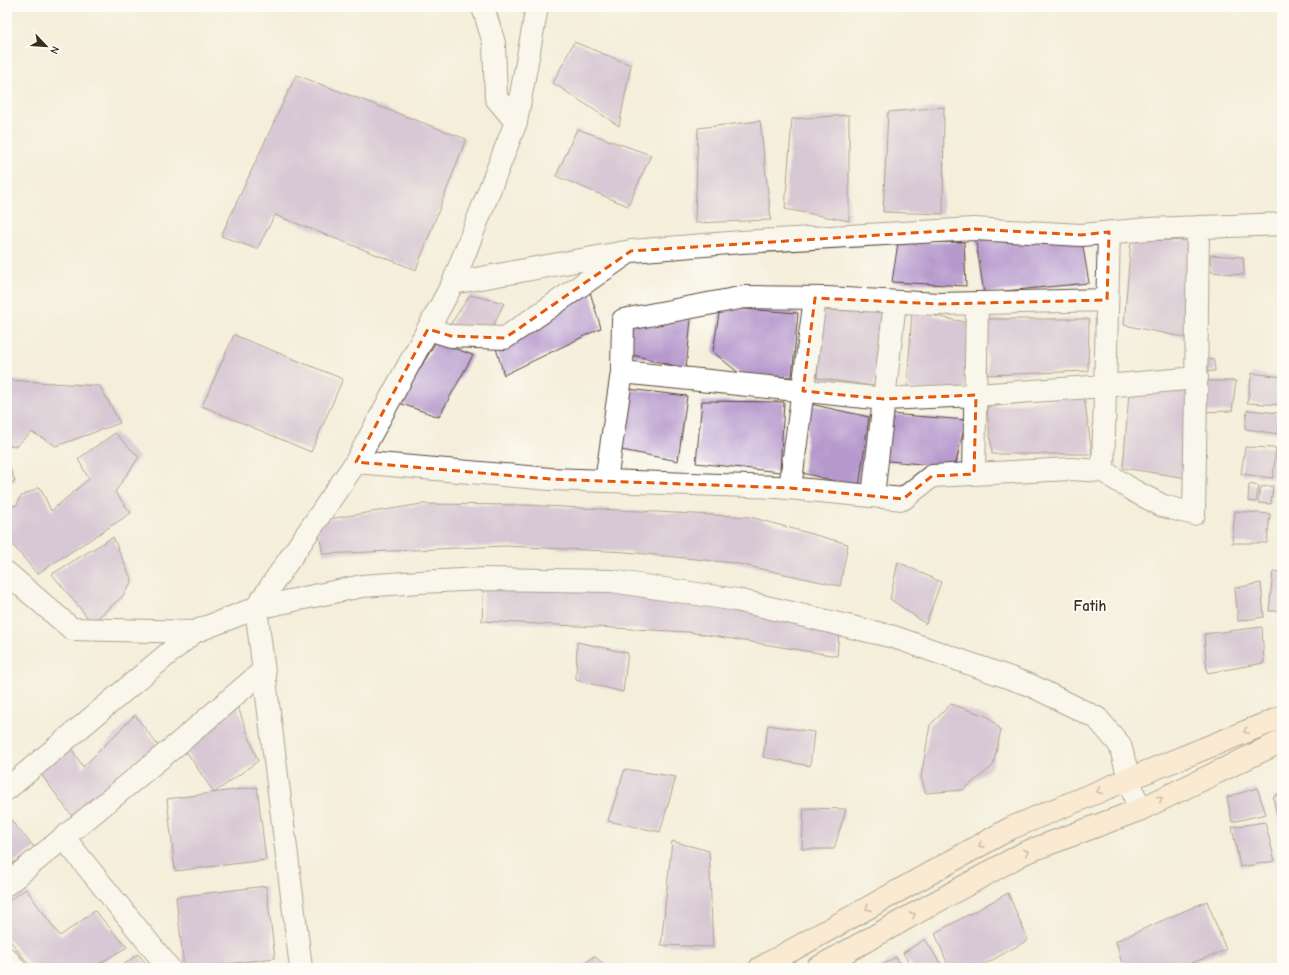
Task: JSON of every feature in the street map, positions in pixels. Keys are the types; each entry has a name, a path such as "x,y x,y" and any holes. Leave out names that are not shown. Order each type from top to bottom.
{"main road":[{"path":"760,968 1012,828 1128,779 1282,717"},
{"path":"817,968 1024,853 1139,810 1282,741"}],"street":[{"path":"483,7 494,43 496,98 516,122"},
{"path":"301,968 256,608 356,462 453,282 516,122 537,7"},
{"path":"453,282 631,251 748,242 974,229 1081,235 1198,226 1282,224"},
{"path":"356,462 550,479 790,488 903,499 932,476 1071,469 1103,471 1134,491 1163,506 1194,514 1198,226"},
{"path":"1103,471 1109,232"},
{"path":"428,328 451,336 505,338 631,251"},
{"path":"606,481 622,372 623,320 745,297 815,298 939,304 1107,300"},
{"path":"790,488 815,298"},
{"path":"873,496 895,302"},
{"path":"974,474 977,303"},
{"path":"622,372 884,399 976,395 1197,378"},
{"path":"7,573 72,629 194,632"},
{"path":"7,789 194,632 256,608 362,586 484,579 612,581 737,600 894,637 1030,685 1097,718 1120,745 1128,779 1139,810"},
{"path":"7,884 180,742 264,670"},
{"path":"64,838 169,968"},
{"path":"7,959 15,968"}],"highlighted area":[{"path":"974,229 1081,235 1109,232 1107,300 939,304 815,298 803,391 884,399 976,395 974,474 932,476 903,499 790,488 550,479 356,462 428,329 451,336 505,338 631,251"}],"building":[{"path":"574,42 631,65 619,126 553,83"},
{"path":"296,75 466,139 416,270 275,215 257,249 221,236"},
{"path":"944,107 943,214 883,212 888,112"},
{"path":"849,115 849,221 785,209 792,119"},
{"path":"760,121 771,220 695,223 698,128"},
{"path":"577,129 651,155 628,206 556,176"},
{"path":"974,229 1081,235 1089,283 984,293"},
{"path":"1131,240 1198,241 1187,338 1124,325"},
{"path":"964,242 966,286 892,282 898,243"},
{"path":"1210,255 1243,257 1244,275 1211,272"},
{"path":"590,292 601,328 504,375 495,345"},
{"path":"470,295 504,303 488,337 444,334"},
{"path":"731,308 798,313 792,377 740,374 713,352 719,313"},
{"path":"823,310 883,312 874,386 817,378"},
{"path":"912,311 969,323 964,396 907,388"},
{"path":"691,319 686,369 622,352 623,320"},
{"path":"984,319 1089,319 1088,371 988,375"},
{"path":"234,335 343,379 311,452 202,406"},
{"path":"436,342 473,355 439,417 399,403"},
{"path":"1203,358 1214,360 1215,371 1203,372"},
{"path":"1252,373 1282,377 1282,405 1247,403"},
{"path":"7,380 100,386 120,423 56,446 32,432 16,446 7,445"},
{"path":"1199,381 1236,381 1232,411 1197,412"},
{"path":"620,388 687,396 678,461 611,448"},
{"path":"1196,390 1187,478 1123,468 1129,393"},
{"path":"1084,396 1092,454 992,454 987,407"},
{"path":"702,401 784,402 780,472 696,463"},
{"path":"810,404 869,417 859,487 803,473"},
{"path":"1247,410 1279,413 1279,434 1245,429"},
{"path":"890,414 966,420 955,467 877,460"},
{"path":"115,433 139,457 115,492 131,513 37,574 7,538 7,507 17,505 20,497 40,487 51,511 89,479 78,459"},
{"path":"1245,447 1276,448 1273,478 1241,474"},
{"path":"7,460 15,481 7,485"},
{"path":"1249,484 1259,486 1256,502 1248,501"},
{"path":"1273,486 1271,504 1258,503 1261,487"},
{"path":"422,504 526,505 750,517 848,544 840,586 734,563 626,552 505,546 323,554 316,521"},
{"path":"1235,511 1270,514 1267,543 1232,543"},
{"path":"113,537 132,581 122,597 92,623 52,574"},
{"path":"898,562 941,582 926,624 890,599"},
{"path":"1282,571 1282,611 1269,611 1273,572"},
{"path":"484,579 654,587 840,624 837,656 689,632 482,621"},
{"path":"1261,583 1264,617 1238,621 1235,588"},
{"path":"1262,627 1264,663 1207,673 1204,634"},
{"path":"577,642 628,653 623,692 576,680"},
{"path":"236,702 258,761 214,793 180,742"},
{"path":"951,704 989,717 1001,730 993,766 963,790 926,793 921,777 930,725"},
{"path":"135,715 159,747 74,819 35,766 66,740 83,767"},
{"path":"768,725 814,732 810,766 763,757"},
{"path":"625,769 676,777 660,832 608,821"},
{"path":"257,787 266,860 175,871 167,799"},
{"path":"1257,788 1266,814 1232,822 1227,797"},
{"path":"1282,792 1282,835 1281,835 1273,797"},
{"path":"804,808 846,809 834,849 802,849"},
{"path":"7,816 35,848 7,867"},
{"path":"1265,822 1275,861 1240,867 1232,827"},
{"path":"672,841 709,851 713,947 661,945"},
{"path":"266,886 275,958 196,968 184,968 176,897"},
{"path":"26,889 60,936 95,911 127,947 92,968 32,968 7,937 7,902"},
{"path":"1008,893 1028,940 978,968 949,968 935,933"},
{"path":"1207,901 1226,950 1179,968 1123,968 1116,941"},
{"path":"925,939 943,968 913,968 903,953"},
{"path":"138,954 150,968 119,968"},
{"path":"594,956 609,968 580,968"},
{"path":"896,957 902,968 877,968"}],"district":[{"name":"Fatih","path":"1090,606"}]}
